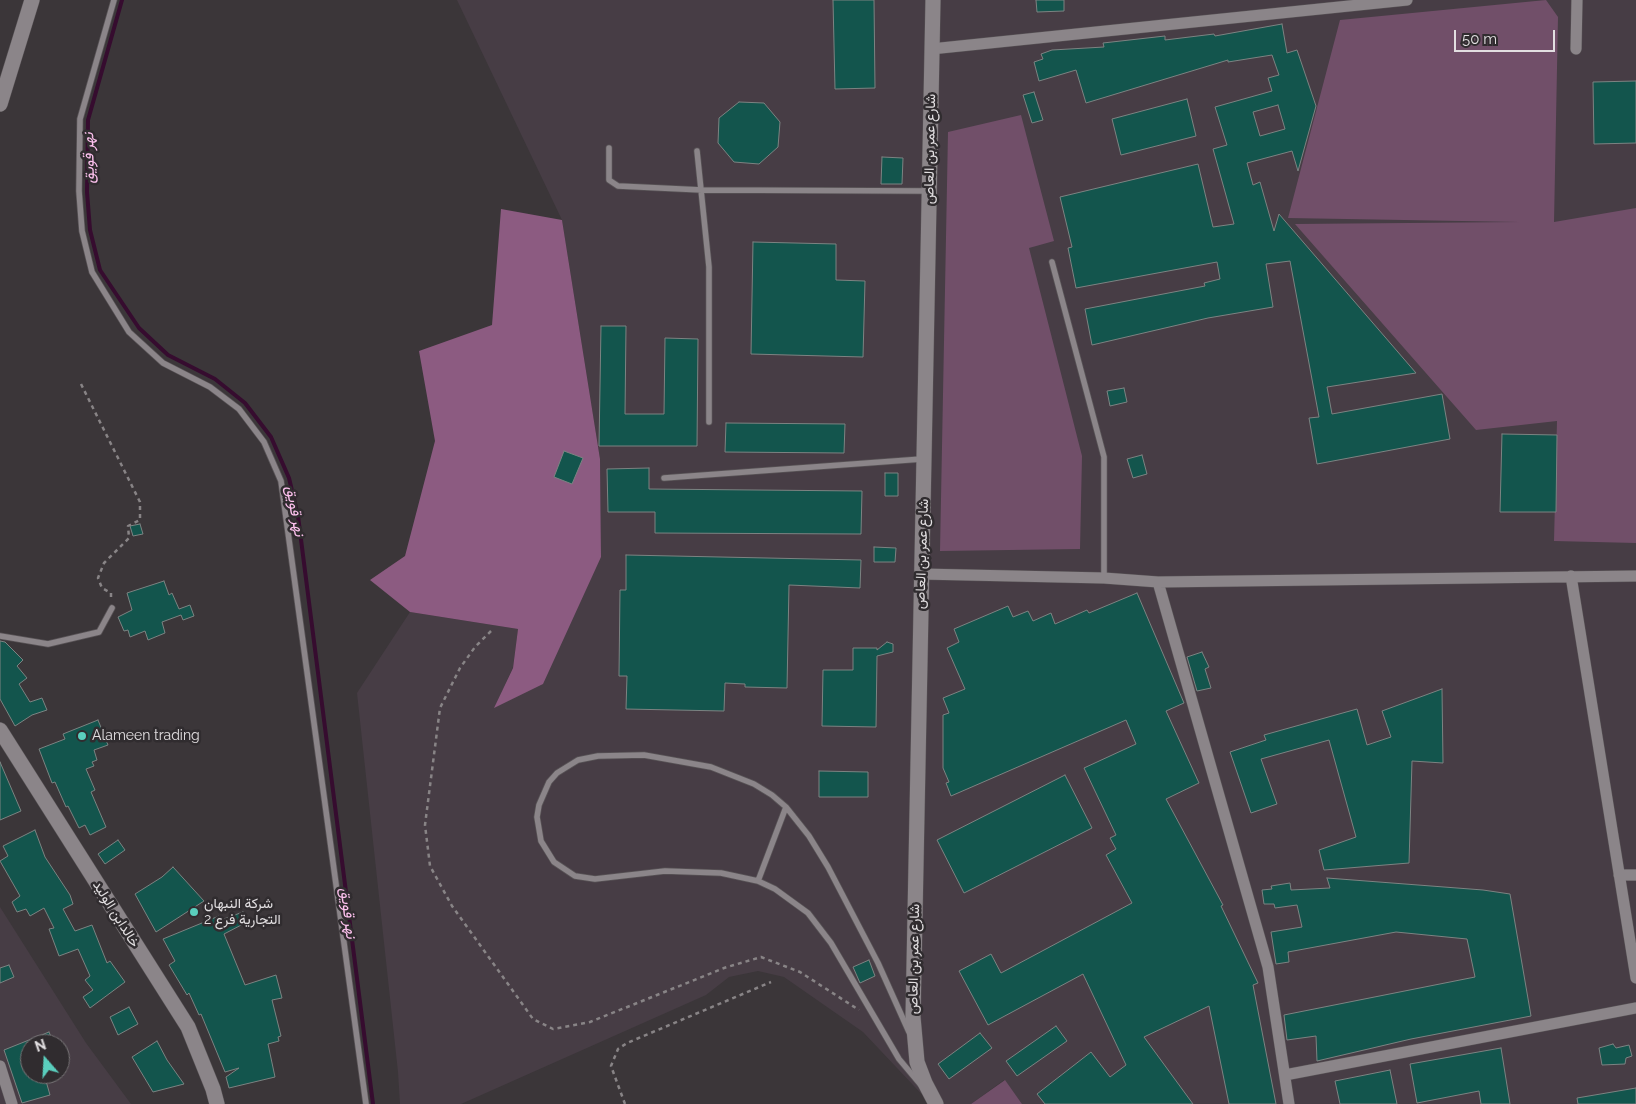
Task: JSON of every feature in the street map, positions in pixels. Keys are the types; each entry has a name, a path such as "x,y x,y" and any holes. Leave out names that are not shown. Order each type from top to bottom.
{"street":[{"path":"0,104 32,0"},
{"name":"شارع عمر بن العاص","path":"933,0 913,1040 920,1073 933,1098"},
{"path":"932,49 1407,0"},
{"path":"1576,49 1577,0"},
{"path":"921,574 1104,578 1158,582 1636,576"},
{"path":"1571,576 1636,978"},
{"path":"1158,582 1268,967 1290,1104"},
{"name":"خالدابن الوليد","path":"0,730 188,1027 213,1089 217,1104"},
{"path":"1619,875 1636,875"},
{"path":"1285,1075 1636,1008"},
{"path":"0,1066 12,1104"}],"lane":[{"path":"114,0 80,119 79,191 82,231 92,272 129,332 163,363 210,387 239,409 264,442 281,482 366,1104"},
{"path":"609,148 608,175 612,184 702,190 929,192"},
{"path":"697,151 709,267 709,422"},
{"path":"1052,262 1104,457 1104,578"},
{"path":"664,478 925,459"},
{"path":"0,636 48,644 99,632 112,608"},
{"path":"913,1040 845,898 809,836 786,807 754,784 733,774 689,761 644,755 598,756 578,760 557,773 542,793 537,817 541,841 554,862 575,876 595,879 646,872 683,870 721,874 758,881 794,902 821,928 899,1059 933,1098"},
{"path":"758,881 786,807"}],"path":[{"path":"81,384 140,502 140,520 128,526 129,538 104,563 98,578 102,588 111,593 112,608"},
{"path":"491,632 475,646 460,668 440,708 425,825 430,866 448,898 534,1019 553,1029 590,1022 724,968 761,957 800,972 877,1022"},
{"path":"625,1104 611,1066 618,1049 627,1043 771,982"}],"shaded area":[{"path":"457,0 1636,0 1636,1104 1022,1104 1004,1080 971,1104 931,1104 863,1032 784,977 758,971 729,977 706,995 461,1104 400,1104 357,693 410,612 518,629 513,667 495,707 601,557 600,459 562,220"},
{"path":"1546,0 1558,17 1554,222 1636,208 1636,543 1554,541 1557,421 1476,430 1295,224 1519,222 1288,218 1340,20"},
{"path":"1021,115 1054,241 1029,248 1082,456 1080,549 940,551 948,132"},
{"path":"501,209 562,220 600,459 601,557 543,684 494,708 513,668 518,629 410,612 370,580 405,556 435,441 419,351 492,325"},
{"path":"0,907 86,1043 131,1104 0,1104"},
{"path":"1005,1080 1022,1104 971,1104"}],"building":[{"path":"833,0 874,0 875,88 835,89"},
{"path":"1036,0 1064,0 1064,11 1037,12"},
{"path":"1282,24 1287,53 1297,50 1316,106 1298,171 1292,151 1247,163 1253,185 1260,182 1274,231 1279,214 1416,373 1327,387 1332,414 1442,394 1450,439 1317,464 1309,418 1319,417 1290,261 1266,264 1273,307 1208,318 1092,345 1085,309 1205,286 1204,283 1220,279 1217,262 1076,288 1068,248 1072,247 1060,197 1198,164 1213,227 1234,224 1213,149 1227,145 1215,107 1272,91 1268,78 1279,75 1272,55 1228,62 1228,60 1086,103 1076,70 1039,81 1034,62 1043,59 1041,54 1052,50 1104,47 1103,43 1165,36 1165,40 1214,34 1215,36","holes":["1278,105 1285,129 1260,136 1253,112"]},
{"path":"1636,81 1636,143 1594,144 1593,82"},
{"path":"1034,92 1043,120 1032,123 1023,95"},
{"path":"1187,99 1196,136 1121,155 1112,119"},
{"path":"739,102 764,103 780,122 778,147 759,164 734,162 718,143 719,118"},
{"path":"882,157 903,158 902,184 881,184"},
{"path":"753,242 836,244 836,280 865,281 863,357 751,354"},
{"path":"601,326 626,326 625,414 664,414 665,338 698,339 697,446 599,446"},
{"path":"1124,388 1127,402 1110,406 1107,391"},
{"path":"726,423 845,424 844,453 725,452"},
{"path":"1502,434 1557,435 1556,512 1500,512"},
{"path":"564,451 583,458 572,484 554,477"},
{"path":"1142,455 1147,474 1133,478 1127,459"},
{"path":"649,468 649,489 862,491 861,534 655,533 655,512 608,512 607,469"},
{"path":"885,473 898,473 898,496 885,496"},
{"path":"140,524 143,534 133,536 130,526"},
{"path":"874,547 896,548 895,562 874,562"},
{"path":"626,555 861,560 860,588 789,585 787,688 745,687 745,684 725,683 724,711 626,709 627,676 619,676 620,590 626,590"},
{"path":"164,581 169,595 172,593 179,609 190,605 194,616 183,620 181,615 162,622 165,633 148,640 145,631 130,637 128,630 124,631 118,617 132,610 127,593"},
{"path":"1137,593 1184,703 1166,711 1199,783 1166,799 1223,905 1221,906 1258,983 1253,985 1276,1104 1229,1104 1209,1006 1144,1037 1193,1104 1045,1104 1037,1094 1091,1052 1110,1077 1126,1065 1083,974 988,1025 959,971 991,954 1001,973 1132,903 1106,855 1116,849 1110,838 1116,835 1084,768 1136,744 1126,720 951,796 946,783 949,782 943,768 943,715 949,713 943,698 965,689 947,648 959,642 954,629 1008,606 1013,617 1028,611 1033,621 1051,613 1055,624 1087,610 1089,613"},
{"path":"0,641 5,642 23,660 17,666 27,678 19,684 30,702 42,698 47,710 32,715 15,726 0,699"},
{"path":"887,642 893,644 893,652 877,656 876,727 822,726 823,670 853,670 853,648 877,648 877,650"},
{"path":"1202,652 1209,667 1205,669 1211,688 1197,691 1187,657"},
{"path":"1442,689 1443,763 1412,761 1409,863 1324,870 1319,850 1356,837 1329,740 1261,759 1277,804 1251,813 1230,752 1266,740 1264,735 1357,709 1367,745 1391,737 1382,711"},
{"path":"98,720 108,745 94,750 97,760 92,762 94,766 86,769 95,790 91,792 106,827 90,835 85,825 79,828 68,806 66,807 55,782 52,783 39,749 65,739 63,734"},
{"path":"0,762 21,811 0,820"},
{"path":"819,771 868,772 868,797 819,797"},
{"path":"1065,775 1092,828 964,893 937,840"},
{"path":"35,830 45,857 70,895 73,904 63,909 75,931 92,925 107,963 110,961 125,982 90,1008 83,997 93,990 85,980 90,976 78,949 59,956 49,929 54,928 44,908 30,916 26,909 17,912 12,902 20,896 0,861 8,856 3,846"},
{"path":"118,840 125,850 105,864 98,854"},
{"path":"173,867 204,901 156,932 135,894 162,877"},
{"path":"1327,878 1483,890 1510,894 1531,1016 1411,1039 1317,1061 1316,1036 1287,1040 1284,1015 1475,977 1467,939 1396,932 1288,952 1289,962 1276,964 1271,932 1302,927 1297,905 1275,908 1274,904 1264,904 1262,890 1272,889 1271,886 1290,883 1291,890 1330,888"},
{"path":"243,912 247,922 224,934 245,985 276,975 282,998 272,1000 281,1036 278,1037 279,1041 268,1044 275,1077 229,1088 226,1077 239,1068 225,1072 201,1014 199,1015 189,993 187,995 169,965 175,961 163,939 219,916 221,920"},
{"path":"869,960 875,976 860,983 853,967"},
{"path":"9,965 14,977 0,983 0,968"},
{"path":"129,1007 138,1024 118,1035 110,1017"},
{"path":"1056,1026 1067,1041 1017,1076 1006,1061"},
{"path":"980,1033 992,1048 949,1079 938,1064"},
{"path":"157,1041 167,1060 184,1084 153,1092 132,1057"},
{"path":"20,1044 20,1084 47,1084 50,1095 22,1103 4,1050"},
{"path":"1613,1044 1616,1048 1629,1045 1632,1056 1626,1058 1625,1064 1602,1065 1599,1048"},
{"path":"1501,1048 1510,1104 1481,1104 1479,1091 1417,1103 1410,1064"},
{"path":"1390,1070 1397,1104 1340,1104 1335,1081"},
{"path":"1636,1088 1636,1104 1578,1104 1577,1098"}],"waterway":[{"name":"نهر قويق","path":"122,0 88,120 87,192 90,230 100,270 139,328 168,355 215,379 245,403 271,437 289,478 298,516 373,1104"}],"place":[{"name":"Alameen trading","path":"82,736"},
{"name":"شركة النبهان التجارية فرع 2","path":"194,912"}]}
